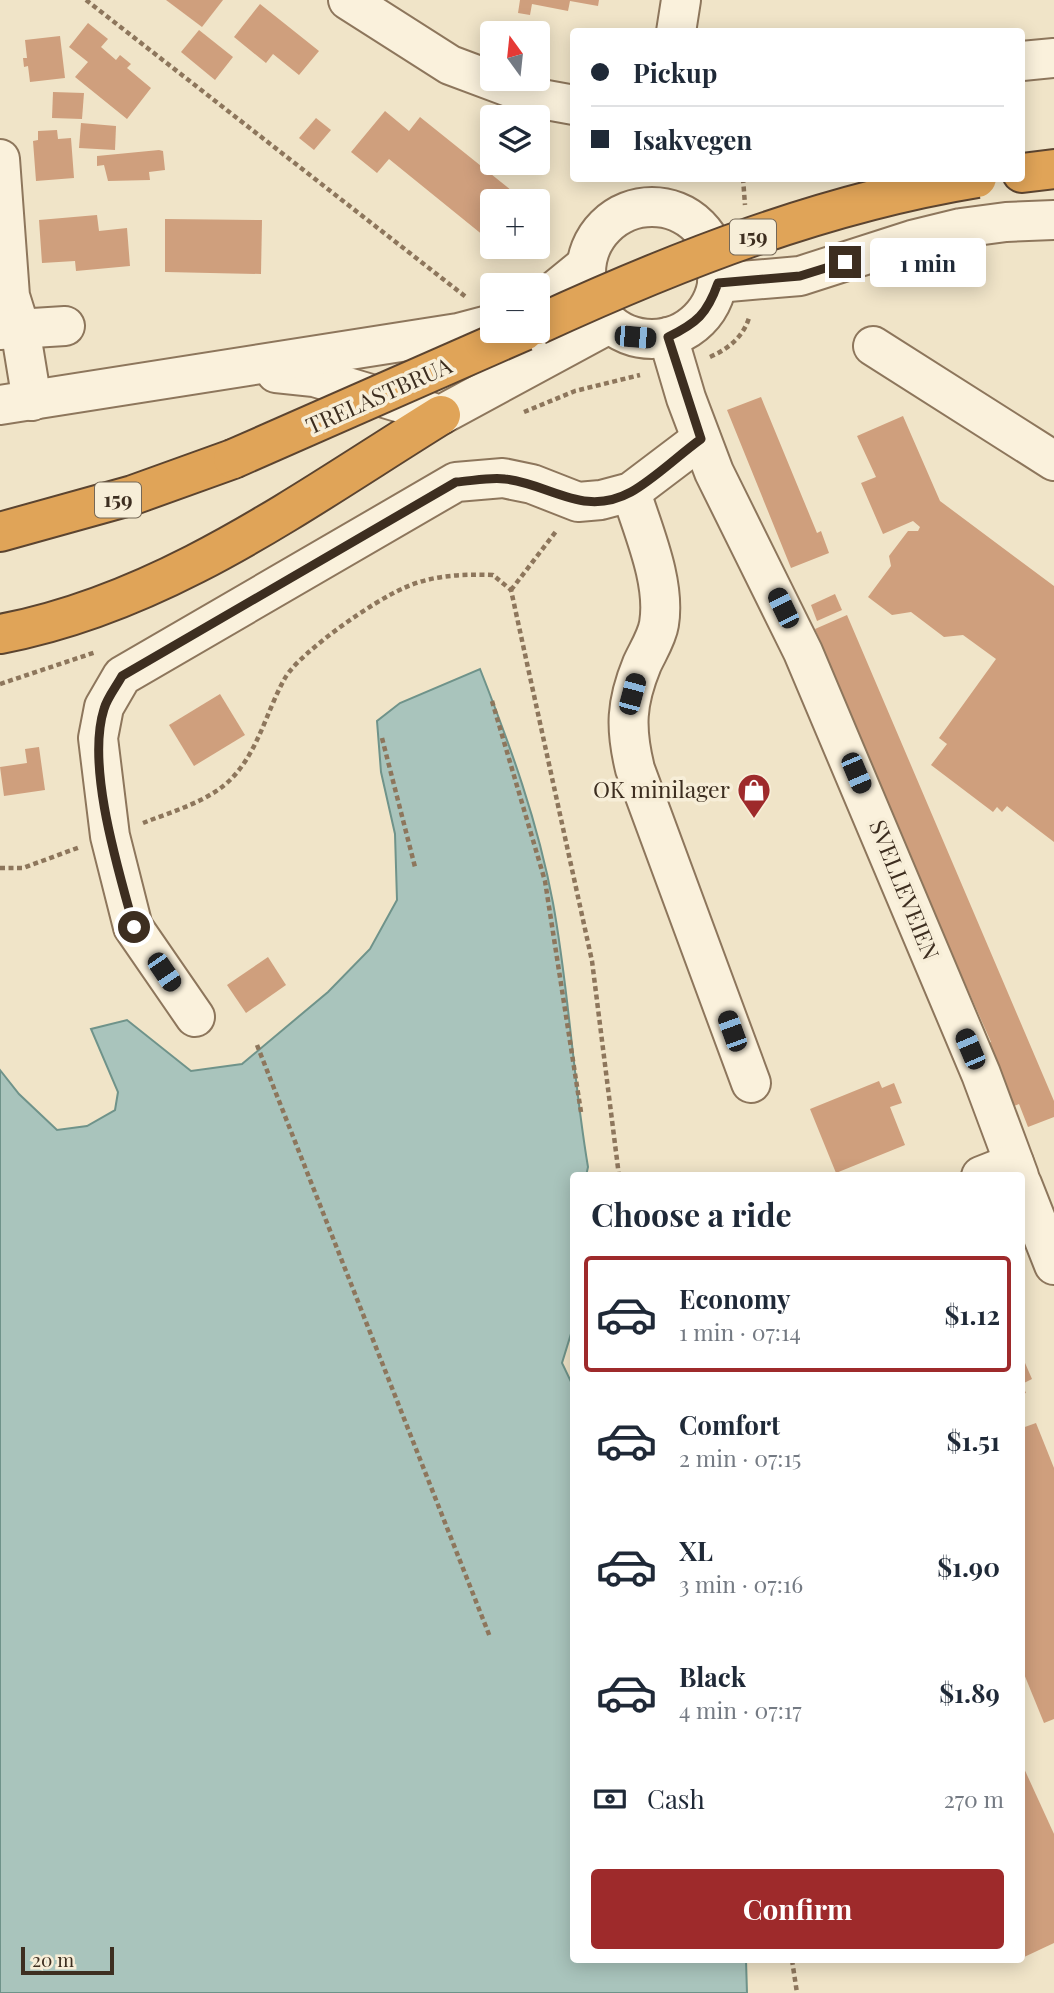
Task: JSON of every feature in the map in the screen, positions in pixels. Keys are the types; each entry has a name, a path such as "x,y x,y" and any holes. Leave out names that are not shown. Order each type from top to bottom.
{"highway":[{"path":"1025,173 1054,169"},
{"name":"159","path":"550,319 681,263 776,228 850,205 954,182"},
{"name":"TRELASTBRUA","path":"0,532 133,495 233,459 497,343"},
{"path":"0,634 95,608 158,584 224,550 442,415"}],"street":[{"path":"348,0 450,65 541,99 570,104"},
{"path":"677,28 681,0"},
{"path":"1025,61 1054,58"},
{"path":"0,159 16,403 458,333 480,316"},
{"path":"654,193 676,213 697,225 711,244 718,266 718,283 710,305 694,325 668,337 635,337 609,324 600,315 589,294 586,265 591,244 610,222 654,193"},
{"path":"718,283 800,276 912,240 961,228 1006,222 1054,220"},
{"path":"550,294 586,265"},
{"path":"243,366 314,377 442,415 609,324"},
{"path":"10,329 65,326"},
{"name":"SVELLEVEIEN","path":"668,337 714,472 803,652 981,1074 1008,1172"},
{"path":"873,346 1054,461"},
{"path":"195,1017 134,927 110,836 98,738 104,707 122,676 456,482 503,478 533,484 578,502 601,500 631,492 701,439"},
{"path":"631,492 655,565 659,624 636,679 628,709 628,737 635,769 751,1083"},
{"name":"SVELLEVEIEN","path":"1025,1207 1054,1265"}],"path":[{"path":"86,0 480,312"},
{"path":"710,357 724,351 738,338 745,331 749,318"},
{"path":"511,590 578,502"},
{"path":"0,868 23,867 110,836 205,797 232,777 256,744 287,675 321,639 403,588 454,574 492,575 511,590 592,961 618,1172"},
{"path":"492,701 545,881 581,1112"},
{"path":"382,738 415,867"},
{"path":"257,1045 490,1637"},
{"path":"792,1963 797,1993"}],"water":[{"path":"480,669 522,784 539,843 553,903 563,969 588,1167 587,1172 570,1172 570,1337 562,1363 570,1380 570,1963 746,1963 747,1993 0,1993 0,1070 19,1094 57,1130 87,1126 115,1110 118,1092 91,1029 127,1020 191,1071 242,1064 328,992 370,949 397,900 395,834 381,772 377,721 400,703"}],"building":[{"path":"166,0 223,0 202,27"},
{"path":"520,0 599,0 598,6 570,1 568,11 532,4 530,15 518,13"},
{"path":"260,4 319,51 299,75 273,54 266,63 234,37"},
{"path":"88,23 108,39 101,47 116,60 120,55 131,64 127,68 151,88 127,119 75,77 88,62 69,47"},
{"path":"199,30 233,57 215,80 181,52"},
{"path":"60,36 65,78 30,82 28,66 24,67 23,58 27,58 25,40"},
{"path":"53,92 84,93 82,119 52,118"},
{"path":"385,111 409,131 420,117 480,165 480,175 492,175 510,189 480,189 480,233 389,159 377,173 351,152"},
{"path":"316,118 331,130 314,150 299,138"},
{"path":"81,123 116,126 115,150 79,148"},
{"path":"57,130 58,139 71,138 74,178 36,181 33,141 38,140 38,131"},
{"path":"163,151 165,170 149,172 150,180 108,181 104,165 97,166 97,156"},
{"path":"97,215 99,231 127,228 130,266 76,271 75,261 42,263 39,220"},
{"path":"165,219 262,220 261,274 165,272"},
{"path":"761,397 817,533 821,531 829,553 791,568 727,410"},
{"path":"903,416 940,501 1054,586 1054,842 1007,806 1002,812 997,807 993,812 931,765 947,744 939,738 996,659 963,635 944,637 911,612 892,615 868,597 891,566 889,556 908,531 918,531 920,527 913,521 883,534 861,483 876,477 857,436"},
{"path":"835,594 842,610 817,621 811,605"},
{"path":"847,615 1054,1101 1054,1117 1028,1127 1019,1104 1014,1106 989,1043 991,1042 921,884 815,629"},
{"path":"220,694 245,735 194,766 169,725"},
{"path":"39,747 45,790 4,796 0,767 27,763 25,749"},
{"path":"268,957 286,985 246,1013 227,985"},
{"path":"879,1081 882,1088 894,1083 902,1103 890,1107 905,1145 836,1172 810,1109"},
{"path":"1025,1363 1032,1379 1025,1382"},
{"path":"1036,1423 1054,1468 1054,1719 1044,1723 1025,1676 1025,1427"},
{"path":"1025,1771 1054,1834 1054,1943 1025,1957"}],"place":[{"name":"OK minilager","path":"754,820"}],"route":[{"path":"134,927 106,822 98,738 104,707 122,676 456,482 503,478 533,484 578,502 601,500 631,492 701,439 668,337 694,325 710,305 718,283 800,276 845,262"}]}
